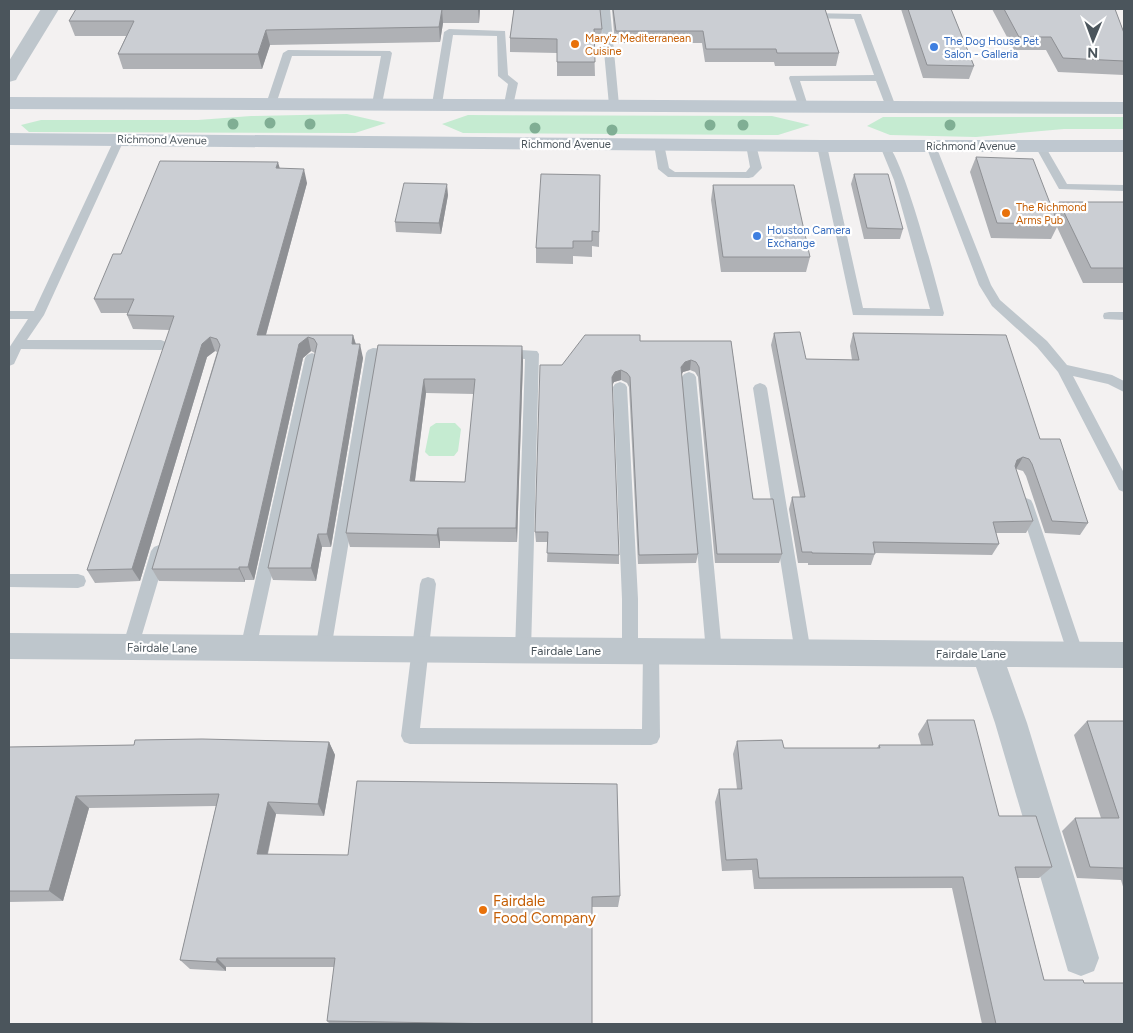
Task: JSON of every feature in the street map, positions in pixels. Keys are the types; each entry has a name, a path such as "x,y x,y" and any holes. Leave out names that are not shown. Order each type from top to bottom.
{"main road":[{"name":"Richmond Avenue","path":"9,103 803,106 839,126 885,146 1124,146"},
{"name":"Richmond Avenue","path":"9,139 822,146 839,126 891,107 1124,108"}],"street":[{"path":"9,76 50,9"},
{"name":"Fairdale Lane","path":"9,646 987,654 1076,655 1123,658"},
{"path":"987,654 1011,723 1081,958"}],"lane":[{"path":"605,9 614,105"},
{"path":"794,16 858,16 891,107"},
{"path":"437,104 449,32 502,33 503,76 513,83 509,104"},
{"path":"271,104 288,53 387,53 377,104"},
{"path":"803,106 794,78 880,78"},
{"path":"9,361 17,344 38,315 119,140"},
{"path":"659,144 664,169 672,175 749,175 756,168 752,145"},
{"path":"822,146 858,312 938,313 900,180 885,146"},
{"path":"932,146 985,285 996,303 1042,344 1063,369 1124,486"},
{"path":"1040,146 1063,187 1124,188"},
{"path":"9,315 38,315"},
{"path":"1109,316 1124,316"},
{"path":"17,344 161,345"},
{"path":"323,650 337,559 374,353 413,353"},
{"path":"493,354 532,354 523,651"},
{"path":"248,649 312,358"},
{"path":"1063,369 1112,380 1124,387"},
{"path":"689,377 714,652"},
{"path":"428,584 410,736 651,737 640,652 630,599 620,387"},
{"path":"760,388 803,653"},
{"path":"1020,486 1076,655"},
{"path":"130,648 163,539"},
{"path":"9,580 78,581"}],"green space":[{"path":"347,114 386,123 355,133 29,132 21,125 41,120 198,120 251,116"},
{"path":"468,115 772,116 810,125 778,135 463,133 442,124"},
{"path":"883,117 1124,117 1124,129 1064,129 976,137 890,135 867,126"},
{"path":"436,423 455,423 461,429 458,451 454,456 429,456 425,452 430,427"}],"building":[{"path":"76,9 442,9 439,27 266,30 258,54 118,54 134,21 69,21"},
{"path":"514,9 600,9 602,29 594,29 595,62 557,62 557,39 510,38"},
{"path":"613,9 825,9 839,53 777,53 776,49 706,49 703,31 616,31"},
{"path":"908,9 951,9 974,66 927,65"},
{"path":"1004,9 1115,9 1124,33 1124,61 1063,58 1051,37 1019,37"},
{"path":"976,157 1033,159 1058,224 997,223"},
{"path":"160,161 278,162 276,168 304,169 257,335 353,335 352,344 360,344 327,534 318,534 311,568 268,568 317,344 314,339 308,337 299,344 248,567 239,567 239,569 152,569 220,345 217,339 210,337 202,344 132,569 87,570 174,316 127,315 134,299 94,299 113,254 121,254"},
{"path":"541,174 600,175 599,232 592,231 592,241 573,241 573,248 536,248"},
{"path":"854,174 888,174 903,229 867,228"},
{"path":"404,183 447,184 439,223 395,222"},
{"name":"Houston Camera Exchange","path":"713,185 794,185 810,257 723,257"},
{"path":"1059,202 1124,202 1124,268 1091,268"},
{"path":"800,332 806,359 859,360 853,333 1006,335 1040,439 1060,439 1088,523 1052,521 1032,464 1029,459 1023,457 1017,460 1015,466 1033,521 993,522 999,544 873,542 875,554 802,552 792,497 805,497 774,333"},
{"path":"585,335 640,335 640,341 731,341 753,499 773,499 782,554 717,554 699,367 696,362 691,360 685,362 681,367 698,554 639,555 630,377 621,370 615,372 612,377 619,555 547,553 548,532 535,532 540,365 562,365"},
{"path":"378,345 522,346 516,528 438,528 437,535 346,533","holes":["424,379 475,379 465,482 410,481"]},
{"path":"927,720 974,720 999,816 1036,816 1052,867 1015,867 1044,980 1124,983 1124,1024 996,1024 963,877 759,878 757,859 726,860 719,789 742,789 737,741 782,740 784,748 880,748 879,745 933,745"},
{"path":"1087,721 1124,721 1124,868 1090,867 1075,818 1119,818"},
{"path":"202,739 329,742 318,804 268,802 257,854 348,855 357,781 617,784 620,896 592,897 592,1024 327,1021 335,958 217,958 216,962 180,960 219,794 76,796 49,891 9,891 9,747 134,745 135,740"}],"place":[{"name":"Mary'z Mediterranean Cuisine","path":"575,44"},
{"name":"The Dog House Pet Salon - Galleria","path":"934,47"},
{"name":"The Richmond Arms Pub","path":"1006,213"},
{"name":"Houston Camera Exchange","path":"757,236"},
{"name":"Fairdale Food Company","path":"483,910"}]}
